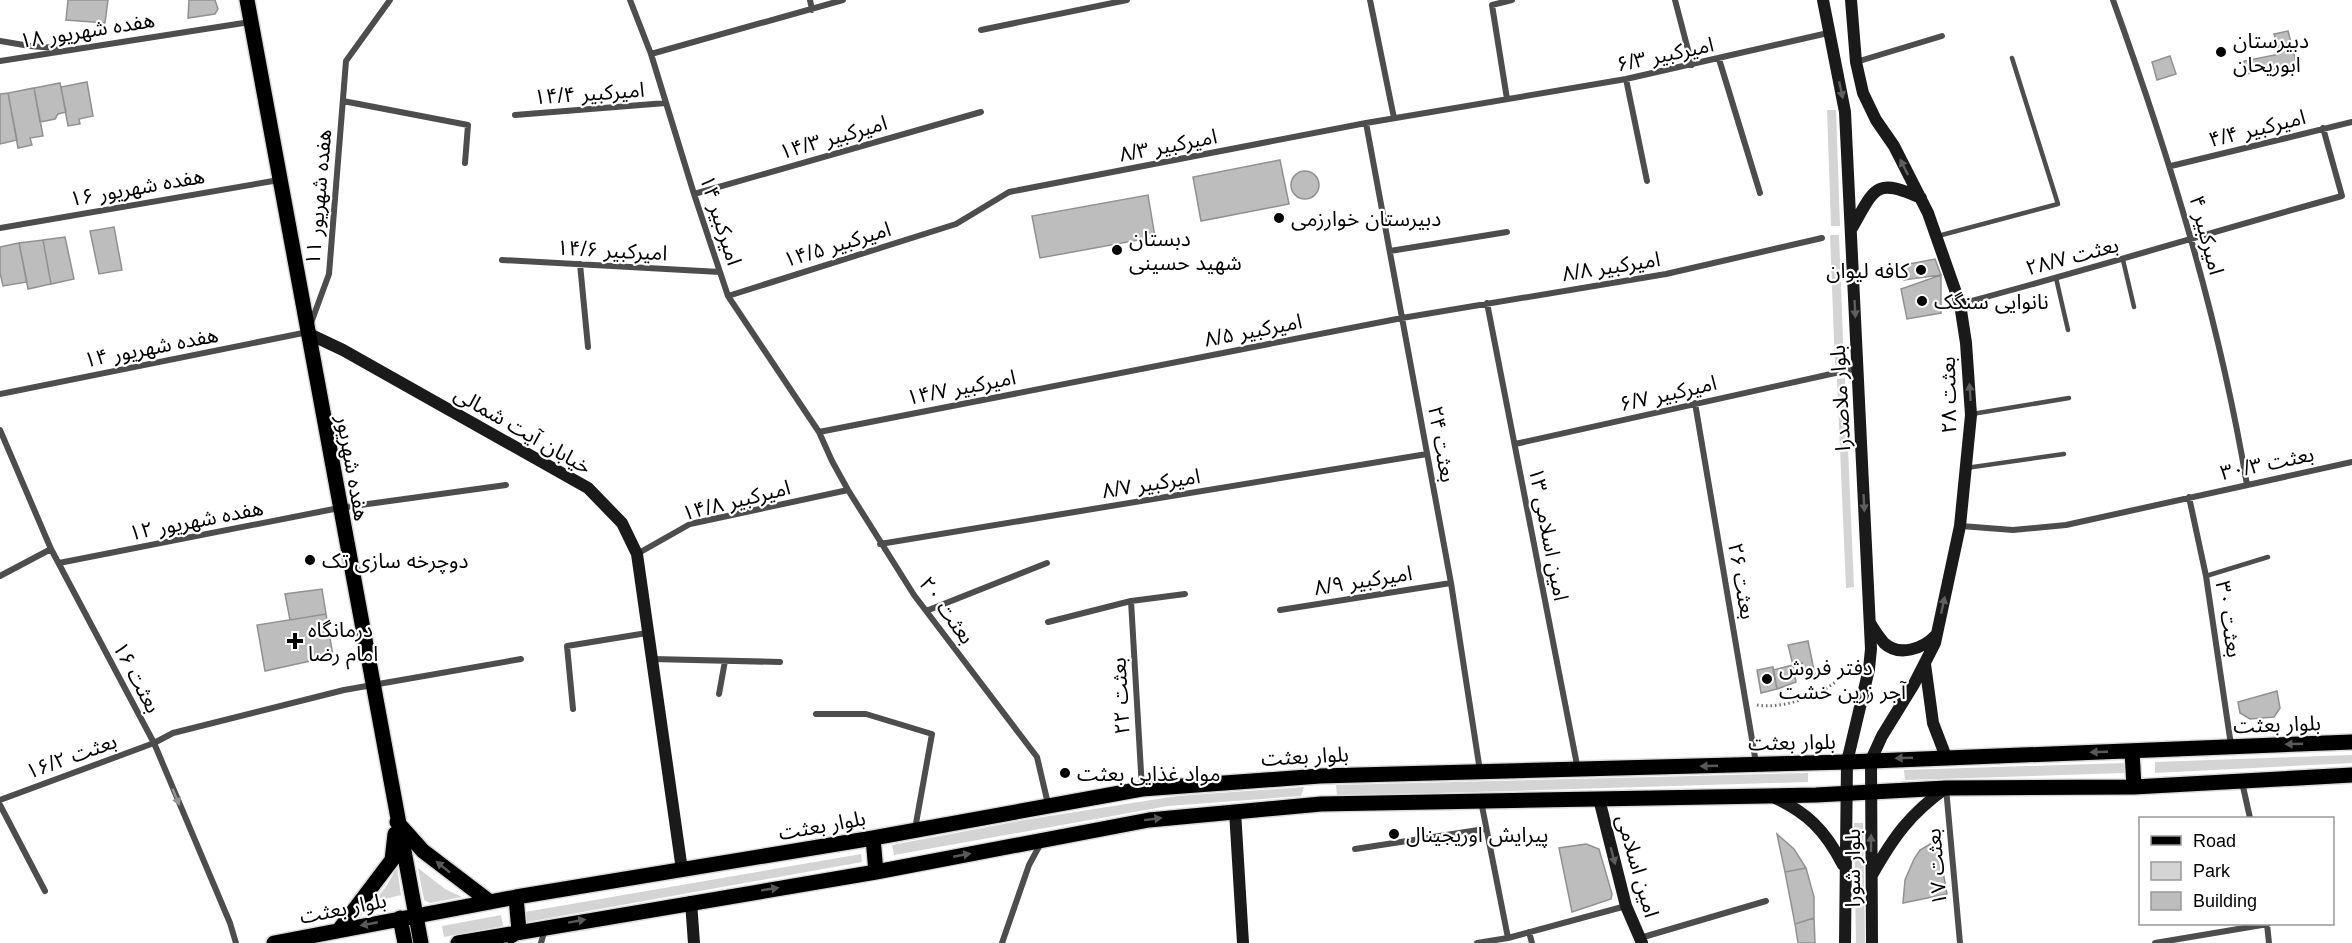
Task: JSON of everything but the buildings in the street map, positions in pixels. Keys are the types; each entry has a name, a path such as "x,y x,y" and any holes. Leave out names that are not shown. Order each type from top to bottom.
{"main road":[{"name":"هفده شهریور","path":"247,0 397,822 408,917 421,943"},
{"name":"بلوار ملاصدرا","path":"1823,0 1845,112 1870,623 1869,669 1847,762 1846,794"},
{"name":"بعثت ۲۸","path":"1851,0 1856,62 1863,93 1921,198 1960,304 1966,343 1971,415 1960,526 1937,634 1925,664 1882,736 1871,760 1870,794"},
{"path":"1851,229 1875,192 1886,186 1897,187 1921,198"},
{"name":"خیابان آیت شمالی","path":"307,333 342,350 588,488 622,523 637,554 646,633 682,870"},
{"path":"1870,623 1885,643 1897,651 1928,644 1937,634"},
{"path":"1925,664 1933,723 1946,757"},
{"name":"بلوار بعثت","path":"274,943 516,897 873,838 1048,804 1142,789 1269,778 1847,762 2352,742"},
{"path":"2132,751 2134,787"},
{"path":"458,943 876,872 1149,820 1235,811 1321,804 1870,794 1946,788 2134,787 2352,775"},
{"path":"1871,876 1901,827 1927,801 1946,788"},
{"name":"بلوار شورا","path":"1845,943 1846,794"},
{"name":"بلوار شورا","path":"1870,794 1872,943"},
{"path":"1770,796 1793,806 1813,822 1832,844 1845,870"},
{"name":"امین اسلامی","path":"1599,799 1626,906 1641,941"},
{"path":"1235,811 1243,943"},
{"path":"397,822 423,851 490,902"},
{"path":"339,930 392,860 397,822"},
{"path":"873,838 876,872"},
{"path":"516,897 519,931"},
{"path":"691,902 694,943"},
{"path":"405,943 408,917"},
{"path":"498,943 519,931"}],"street":[{"name":"هفده شهریور ۱۱","path":"307,333 329,274 346,61 390,0"},
{"name":"امیرکبیر ۱۴","path":"630,0 651,54 728,296 819,432"},
{"path":"810,0 812,10"},
{"path":"651,54 843,0"},
{"path":"981,30 1127,0"},
{"path":"1370,0 1394,118"},
{"path":"1507,99 1492,5 1512,0"},
{"path":"1675,0 1692,65"},
{"name":"امیرکبیر ۴","path":"2113,0 2171,166 2192,237 2235,410 2247,485"},
{"name":"هفده شهریور ۱۸","path":"0,61 250,22"},
{"name":"امیرکبیر ۶/۳","path":"1394,118 1626,80 1828,33"},
{"path":"1856,62 1942,36"},
{"path":"0,41 30,46 74,48"},
{"path":"1719,59 1760,193"},
{"path":"1626,80 1647,181"},
{"path":"343,101 468,124 465,163"},
{"name":"امیرکبیر ۱۴/۴","path":"515,115 666,103"},
{"name":"امیرکبیر ۱۴/۳","path":"694,194 981,112"},
{"name":"امیرکبیر ۸/۳","path":"956,224 1009,192 1394,118"},
{"name":"امیرکبیر ۴/۴","path":"2171,166 2352,122"},
{"name":"بعثت ۲۴","path":"1366,123 1451,583 1480,772"},
{"name":"بعثت ۲۸/۷","path":"1960,304 2123,260 2192,237 2342,196 2323,129"},
{"name":"هفده شهریور ۱۶","path":"0,228 279,180"},
{"name":"امیرکبیر ۱۴/۵","path":"728,296 956,224"},
{"path":"1390,251 1507,232"},
{"name":"امیرکبیر ۸/۸","path":"1402,318 1666,274 1822,238"},
{"name":"امیرکبیر ۱۴/۶","path":"502,260 720,272"},
{"path":"580,264 588,347"},
{"name":"امین اسلامی ۱۳","path":"1487,303 1579,770"},
{"name":"امیرکبیر ۸/۵","path":"1111,375 1402,318"},
{"name":"هفده شهریور ۱۴","path":"0,393 307,333"},
{"name":"امیرکبیر ۶/۷","path":"1515,444 1858,368"},
{"name":"امیرکبیر ۱۴/۷","path":"819,432 1111,375"},
{"name":"بعثت ۲۶","path":"1695,403 1756,764"},
{"name":"بعثت ۱۶","path":"0,430 51,549 154,743 230,923 236,943"},
{"name":"بعثت ۲۰","path":"819,432 832,461 880,544 926,611 1037,757 1048,804"},
{"name":"امیرکبیر ۸/۷","path":"880,544 1428,454"},
{"name":"بعثت ۳۰/۳","path":"1960,526 2013,530 2066,525 2352,462"},
{"name":"هفده شهریور ۱۲","path":"59,563 339,508 507,484"},
{"name":"امیرکبیر ۱۴/۸","path":"637,554 690,524 848,490"},
{"name":"بعثت ۳۰","path":"2189,497 2206,576 2231,746"},
{"path":"0,576 51,549"},
{"path":"926,611 1047,563"},
{"name":"امیرکبیر ۸/۹","path":"1281,610 1451,583"},
{"path":"1048,622 1131,601 1185,594"},
{"name":"بعثت ۲۲","path":"1131,601 1142,789"},
{"path":"573,709 567,646 646,633"},
{"name":"بعثت ۱۶/۲","path":"0,800 154,743 173,733 344,690 521,659"},
{"path":"650,659 780,662"},
{"path":"719,694 725,661"},
{"path":"816,714 866,714 932,734 917,807 915,830"},
{"path":"2242,782 2250,817"},
{"name":"بعثت ۱۷","path":"1946,788 1960,943"},
{"path":"1481,801 1508,938"},
{"path":"0,806 45,891"},
{"path":"1354,849 1485,829"},
{"path":"1002,943 1029,865 1043,839"},
{"path":"1641,941 1766,901"},
{"path":"1477,943 1508,938 1626,906"},
{"path":"2155,943 2261,925"},
{"path":"2267,925 2269,943"},
{"path":"541,943 546,927"},
{"path":"1529,932 1532,943"}],"lane":[{"path":"1936,236 2058,204 2012,58"},
{"path":"2123,260 2134,307"},
{"path":"2056,278 2068,330"},
{"path":"1971,415 2069,398"},
{"path":"1965,468 2064,454"},
{"path":"2206,576 2268,557"}],"path":[{"path":"1746,704 1779,705 1819,692 1837,681"}],"green space":[{"path":"1827,110 1836,110 1840,226 1831,226"},
{"path":"1830,235 1839,235 1844,365 1835,365"},
{"path":"1845,378 1854,587 1846,588 1837,379"},
{"path":"2352,755 2352,763 2155,773 2155,762"},
{"path":"2124,763 2124,773 1905,780 1904,770"},
{"path":"1808,773 1808,782 1337,796 1336,785"},
{"path":"1304,787 1301,796 1168,806 894,855 892,845 1024,820 1177,796"},
{"path":"1854,823 1863,823 1865,943 1856,943"},
{"path":"861,854 862,862 527,922 525,912"},
{"path":"397,867 401,895 373,902 386,887"},
{"path":"418,868 445,889 462,897 430,903 424,900"},
{"path":"501,915 503,926 444,937 442,926"}],"place":[{"name":"دبیرستان ابوریحان","path":"2221,52"},
{"name":"دبیرستان خوارزمی","path":"1279,218"},
{"name":"دبستان شهید حسینی","path":"1117,250"},
{"name":"کافه لیوان","path":"1921,270"},
{"name":"نانوایی سنگک","path":"1922,301"},
{"name":"دوچرخه سازی تک","path":"310,560"},
{"name":"درمانگاه امام رضا","path":"295,641"},
{"name":"دفتر فروش آجر زرین خشت","path":"1767,679"},
{"name":"مواد غذایی بعثت","path":"1065,773"},
{"name":"پیرایش اوریجینال","path":"1394,834"}]}
